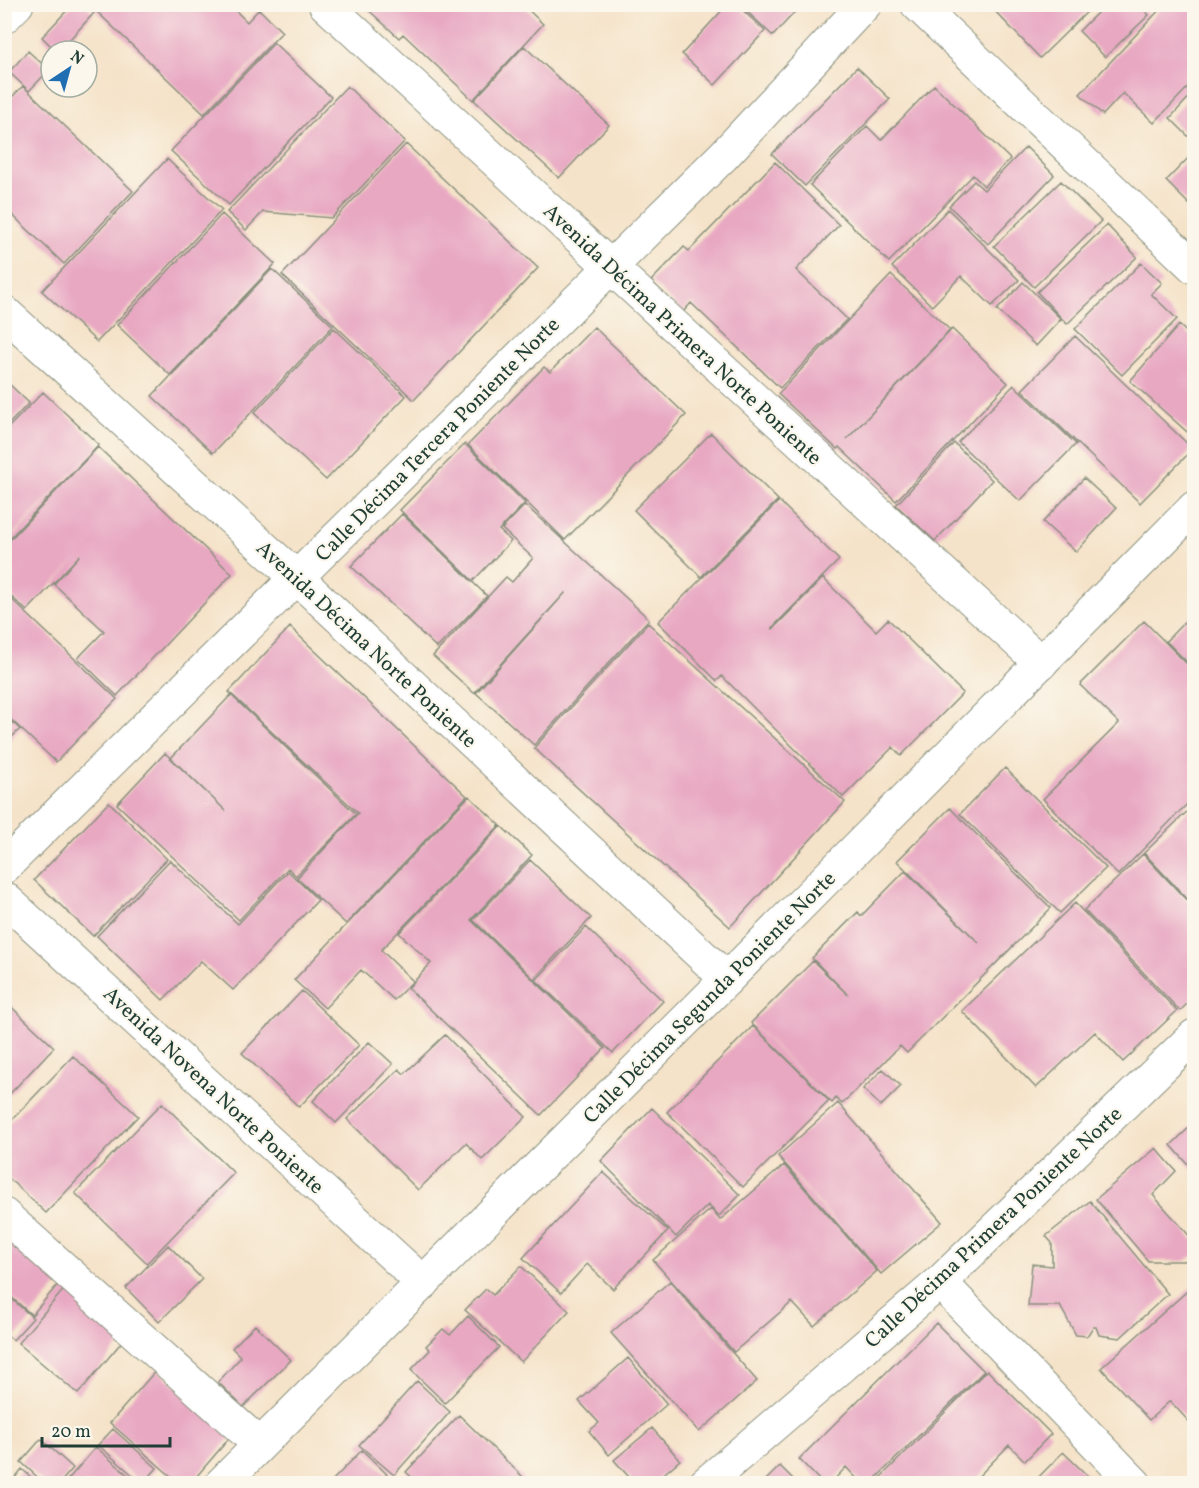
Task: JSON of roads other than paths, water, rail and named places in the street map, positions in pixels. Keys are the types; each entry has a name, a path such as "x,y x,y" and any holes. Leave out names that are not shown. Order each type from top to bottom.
{"street":[{"path":"4,17 17,4"},
{"name":"Avenida Décima Primera Norte Poniente","path":"325,4 1041,663"},
{"name":"Calle Décima Tercera Poniente Norte","path":"4,867 724,155 865,4"},
{"path":"916,4 1194,267"},
{"name":"Avenida Décima Norte Poniente","path":"4,312 297,578 727,979"},
{"name":"Calle Décima Segunda Poniente Norte","path":"221,1484 727,979 1194,508"},
{"name":"Avenida Novena Norte Poniente","path":"4,897 423,1283"},
{"name":"Calle Décima Primera Poniente Norte","path":"705,1484 940,1282 1194,1036"},
{"path":"4,1215 259,1444"},
{"path":"940,1282 1135,1484"}]}
